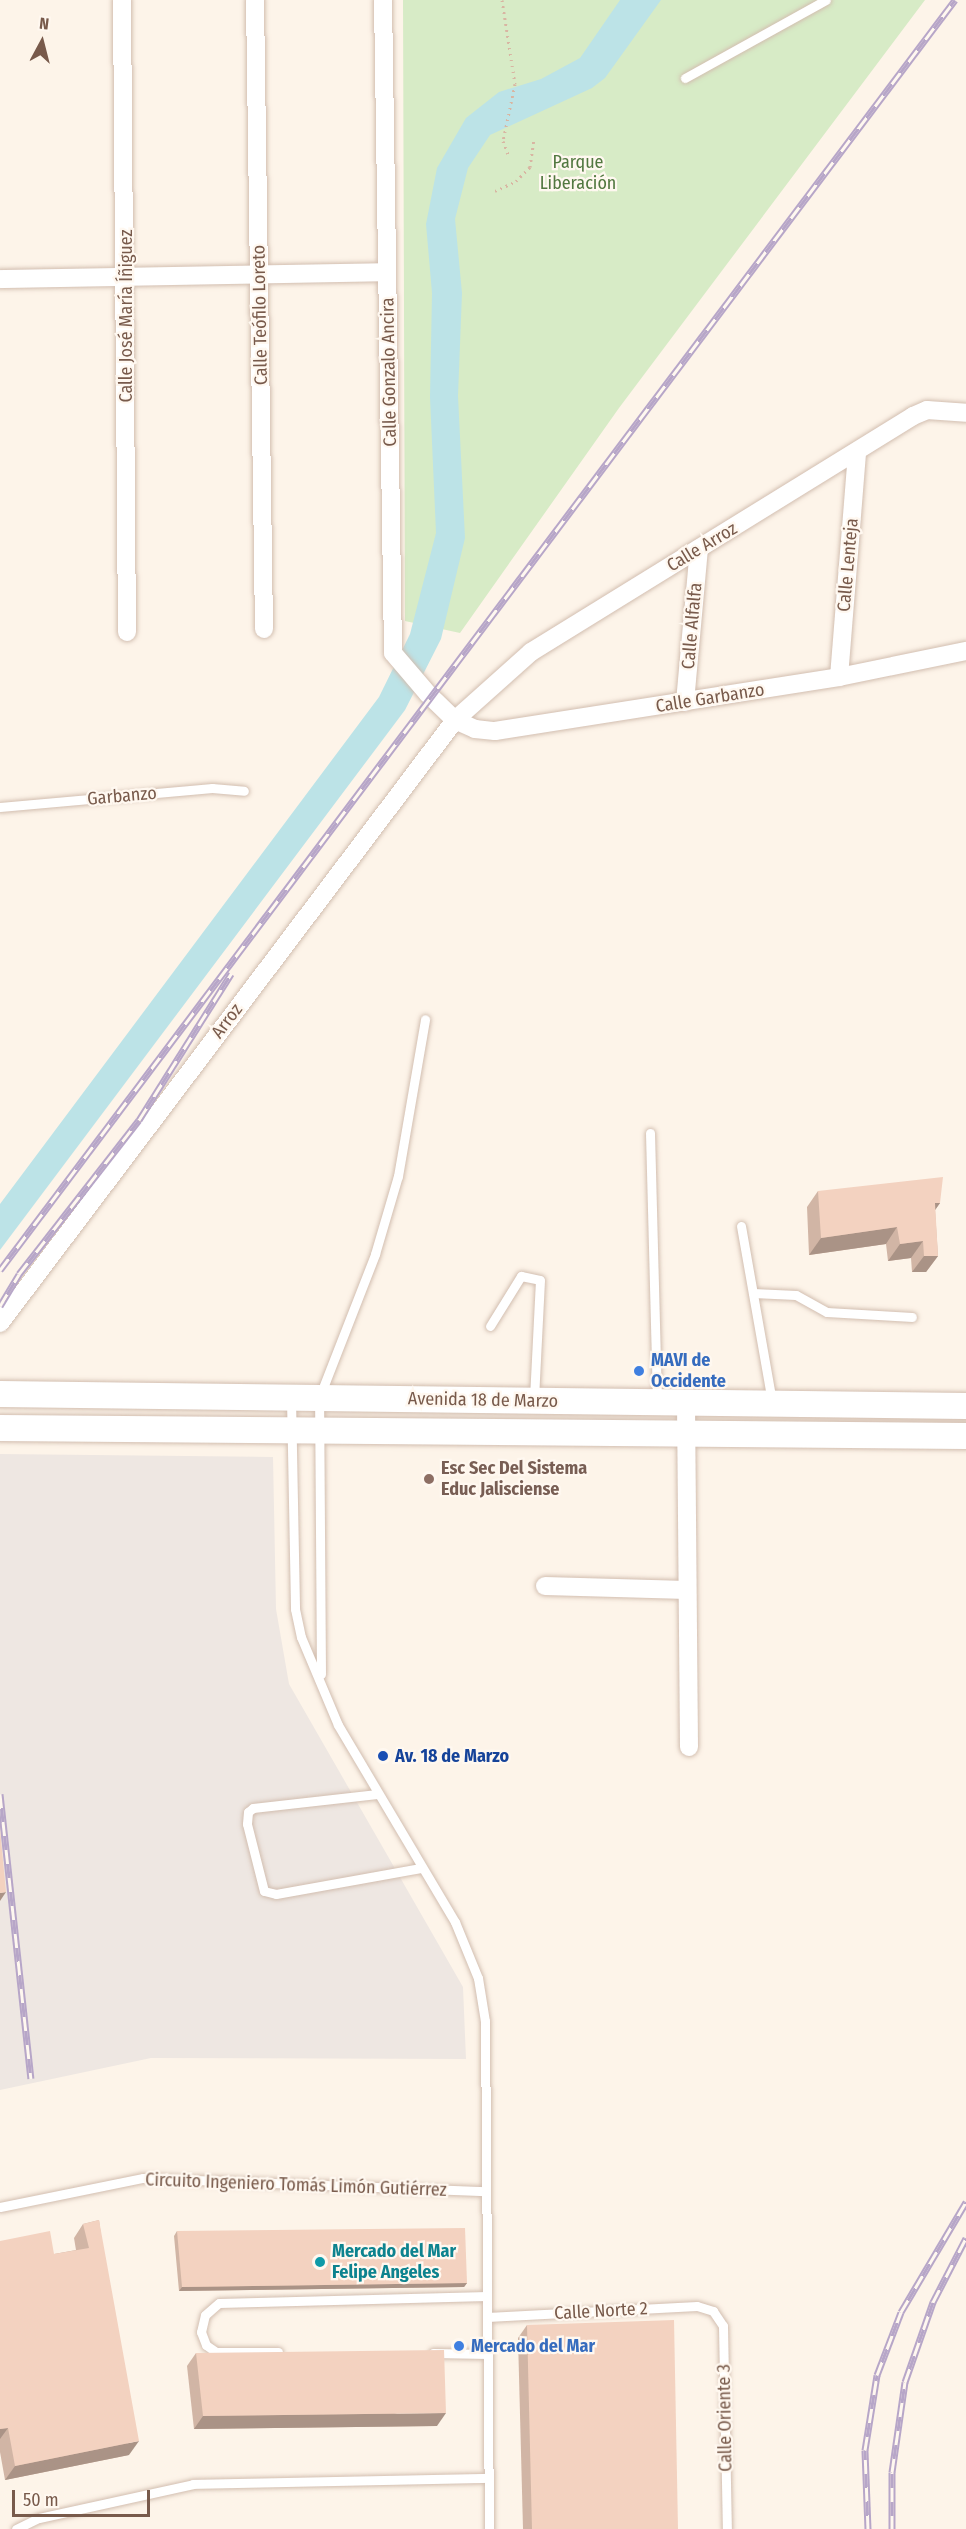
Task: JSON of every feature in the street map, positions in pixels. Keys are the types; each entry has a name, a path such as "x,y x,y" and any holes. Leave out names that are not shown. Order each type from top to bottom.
{"street":[{"name":"Calle José María Íñiguez","path":"122,0 128,632"},
{"name":"Calle Teófilo Loreto","path":"255,0 264,629"},
{"name":"Calle Gonzalo Ancira","path":"383,0 393,653 428,694 455,720"},
{"path":"0,279 387,272"},
{"name":"Calle Arroz","path":"455,720 531,652 927,410 966,413"},
{"name":"Calle Lenteja","path":"839,677 857,453"},
{"name":"Calle Alfalfa","path":"684,702 699,549"},
{"name":"Calle Garbanzo","path":"455,720 475,729 495,731 839,677 966,651"},
{"name":"Arroz","path":"0,1323 455,720"},
{"name":"Avenida 18 de Marzo","path":"0,1394 966,1406"},
{"path":"686,1402 689,1747"},
{"name":"Avenida 18 de Marzo","path":"0,1428 966,1436"},
{"path":"545,1586 687,1590"}],"lane":[{"path":"686,78 826,0"},
{"name":"Garbanzo","path":"0,807 212,788 244,791"},
{"path":"321,1680 320,1398 375,1254 398,1176 425,1019"},
{"path":"650,1133 657,1402"},
{"path":"741,1226 772,1403"},
{"path":"490,1326 522,1276 540,1281 534,1401"},
{"path":"753,1293 796,1295 827,1312 912,1317"},
{"path":"291,1397 295,1609 301,1637 338,1725 455,1922 478,1978 485,2021 489,2529"},
{"path":"377,1794 260,1805 248,1812 258,1881 264,1892 276,1894 421,1868"},
{"name":"Circuito Ingeniero Tomás Limón Gutiérrez","path":"0,2207 143,2178 486,2191"},
{"path":"287,2352 216,2352 206,2345 201,2332 205,2315 219,2303 487,2296"},
{"name":"Calle Norte 2","path":"487,2317 697,2306 713,2311"},
{"name":"Calle Oriente 3","path":"713,2311 723,2326 727,2529"},
{"path":"417,2353 488,2354"},
{"path":"16,2529 39,2518 193,2484 489,2478"}],"path":[{"path":"502,0 515,84 503,141 508,154"},
{"path":"495,191 516,181 530,167 534,138"}],"shaded area":[{"path":"0,1454 273,1457 276,1609 289,1684 463,1987 466,2059 151,2058 0,2090"}],"green space":[{"name":"Parque Liberación","path":"403,0 925,0 619,408 460,633 405,621"}],"water":[{"path":"620,0 661,0 605,78 592,88 490,135 468,168 455,219 462,293 458,396 465,538 441,639 405,710 0,1250 0,1204 379,697 410,634 436,533 430,397 432,293 426,224 437,168 466,118 499,92 541,79 580,58"}],"building":[{"path":"943,1177 940,1203 935,1203 938,1256 924,1256 923,1241 900,1244 897,1227 821,1238 818,1191"},
{"path":"0,1829 6,1892 0,1893"},
{"path":"99,2220 139,2441 15,2466 8,2428 0,2429 0,2241 50,2231 54,2254 89,2248 83,2224"},
{"name":"Mercado del Mar Felipe Angeles","path":"465,2228 467,2283 182,2287 177,2231"},
{"path":"674,2320 678,2529 532,2529 527,2325"},
{"path":"444,2350 446,2413 203,2416 196,2353"}],"railway":[{"path":"0,1270 955,0"},
{"path":"0,1306 19,1274 139,1120 231,974"},
{"path":"0,1794 31,2078"},
{"path":"868,2529 865,2450 877,2375 901,2312 966,2202"},
{"path":"892,2529 892,2472 905,2382 933,2302 966,2238"}],"place":[{"name":"MAVI de Occidente","path":"639,1371"},
{"name":"Esc Sec Del Sistema Educ Jalisciense","path":"429,1479"},
{"name":"Av. 18 de Marzo","path":"383,1756"},
{"name":"Mercado del Mar Felipe Angeles","path":"320,2262"},
{"name":"Mercado del Mar","path":"459,2346"}]}
